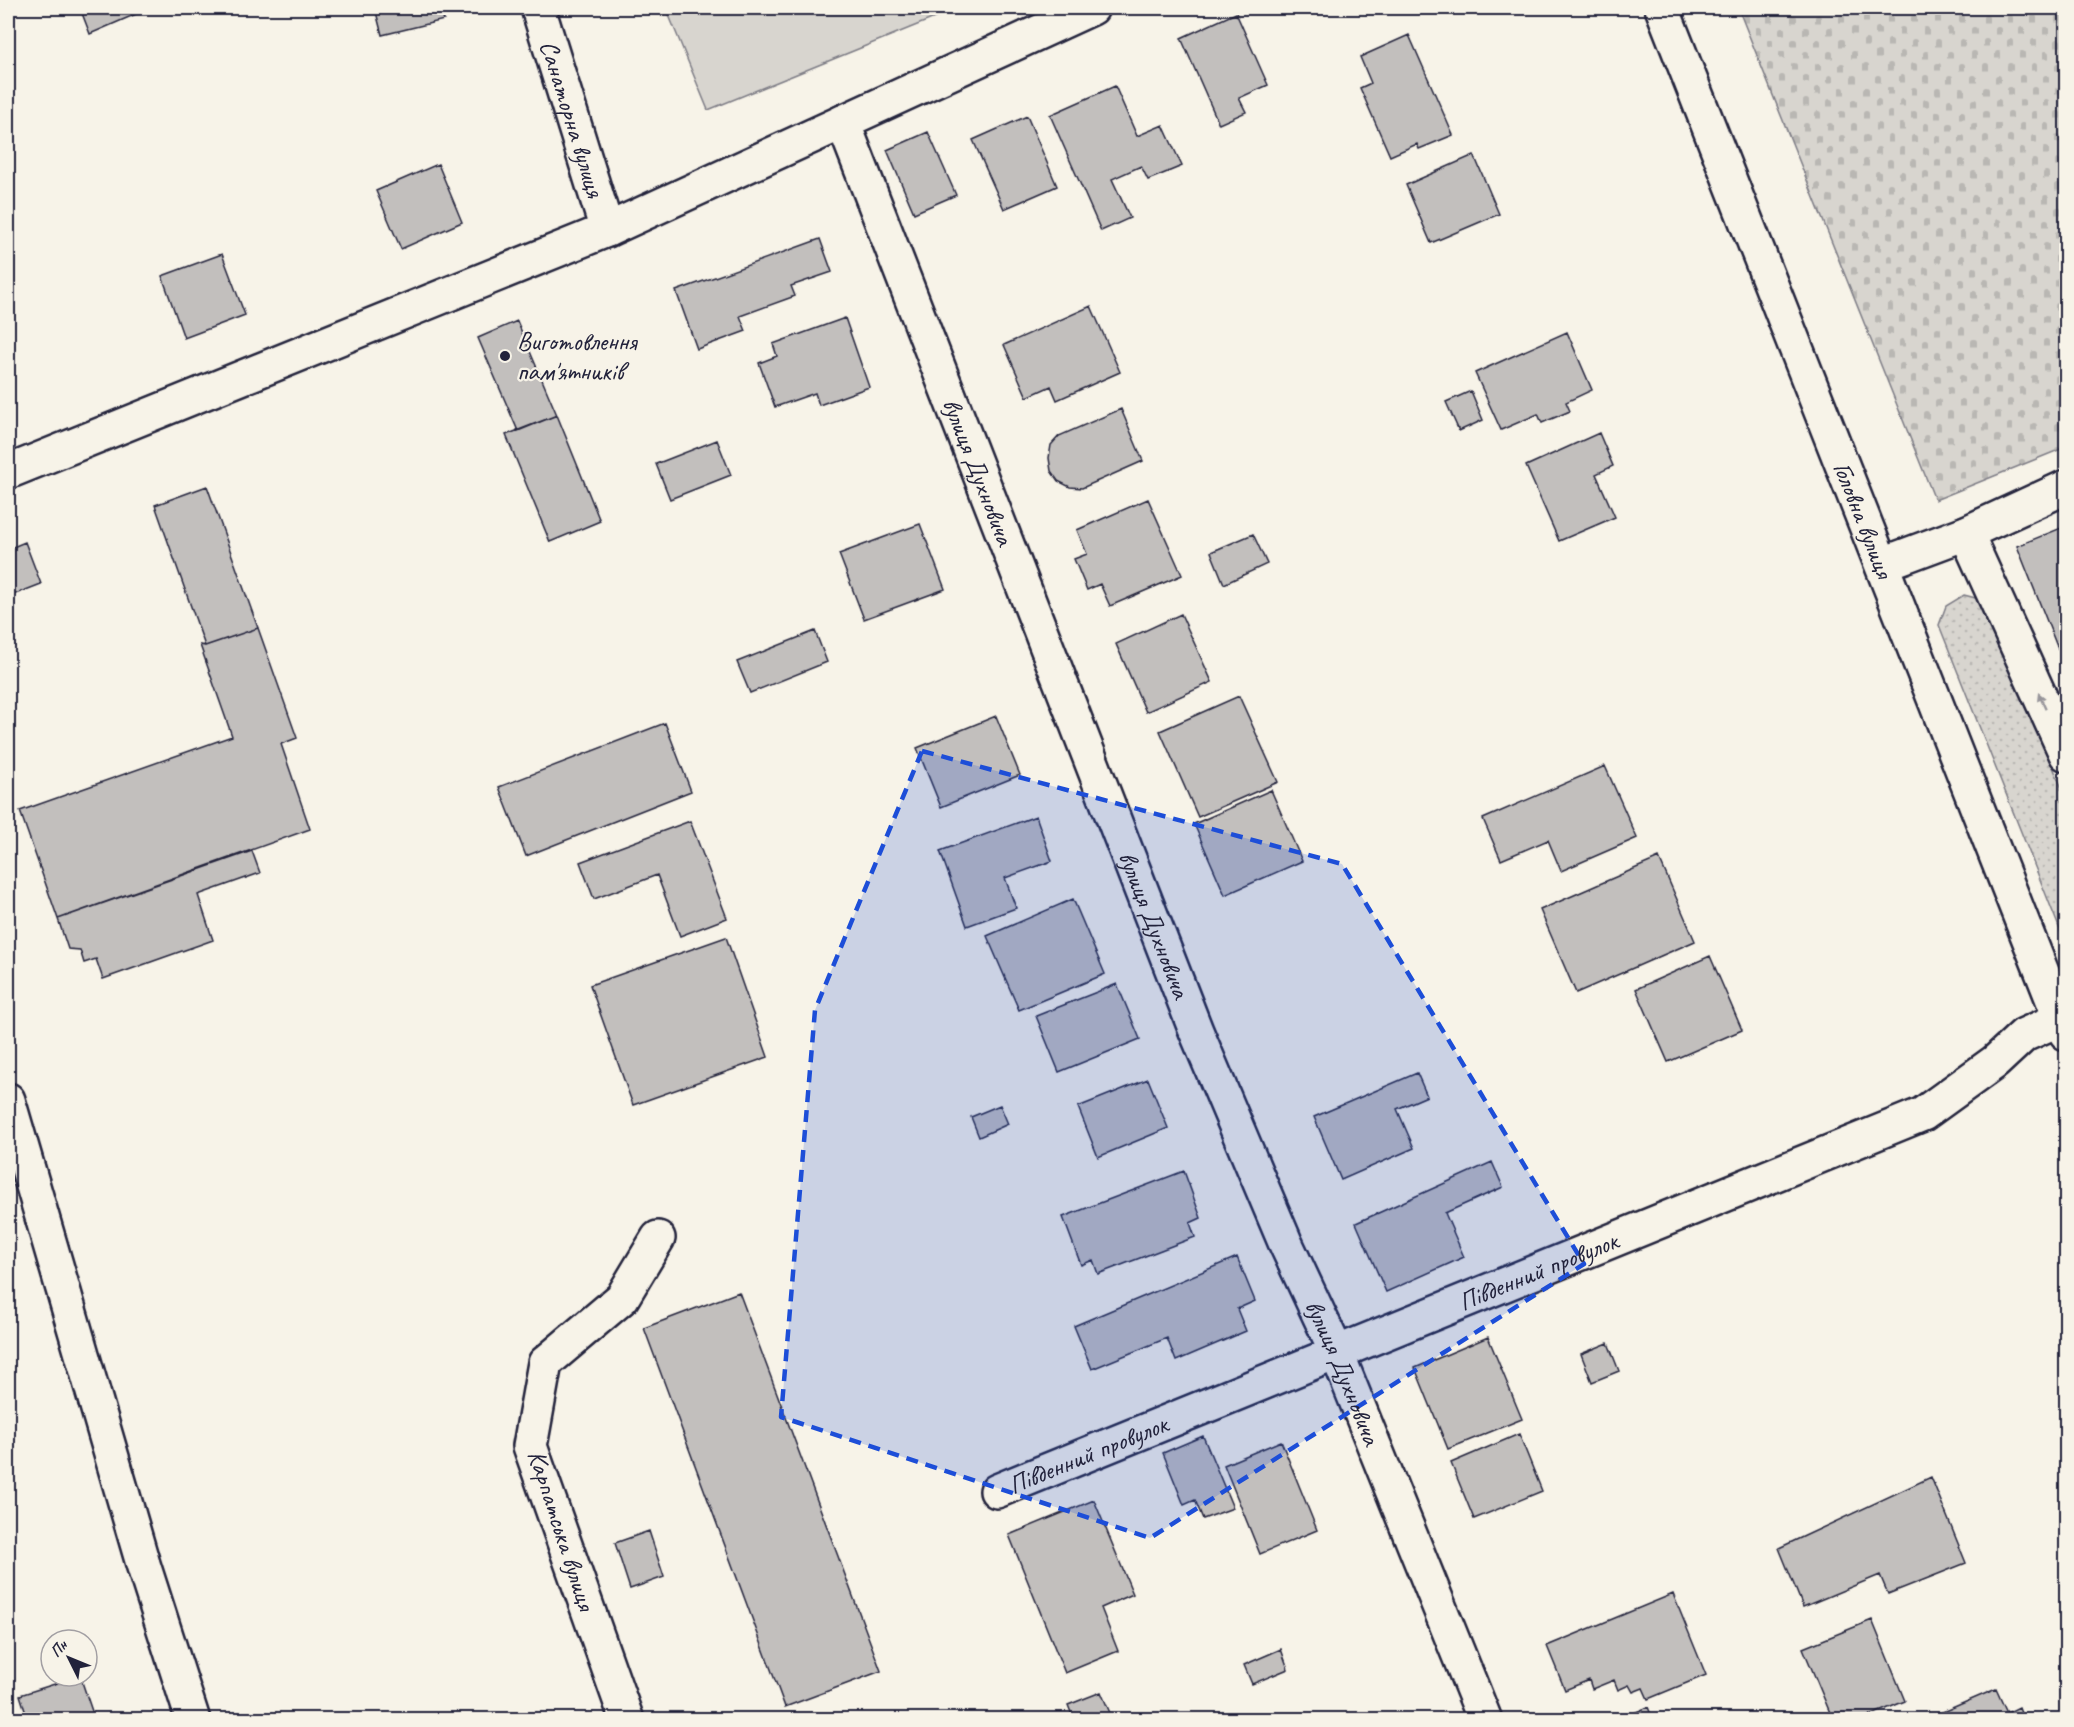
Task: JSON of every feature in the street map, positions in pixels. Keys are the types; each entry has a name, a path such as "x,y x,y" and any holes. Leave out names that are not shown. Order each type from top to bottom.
{"street":[{"name":"Санаторна вулиця","path":"537,8 607,230"},
{"path":"8,472 607,230 1092,8"},
{"name":"Головна вулиця","path":"1662,8 1883,564 2063,1026"},
{"name":"вулиця Духновича","path":"843,122 1196,1031 1285,1242 1336,1351 1485,1719"},
{"path":"1883,564 1966,533 2067,487"},
{"path":"1966,533 2067,754"},
{"name":"Південний провулок","path":"997,1491 1336,1351 1545,1269 1923,1114 1995,1062 2024,1035 2063,1026"},
{"path":"8,1101 143,1563 193,1719"},
{"name":"Карпатська вулиця","path":"627,1719 530,1446 545,1363 622,1298 658,1238"}],"highlighted area":[{"path":"922,751 1342,864 1584,1264 1150,1538 781,1417 815,1010"}],"green space":[{"path":"666,8 959,8 708,110"},
{"path":"1738,8 2066,8 2066,447 1935,500"},
{"path":"1964,595 1983,600 2066,798 2066,945 1939,625 1946,606"}],"building":[{"path":"80,8 142,8 143,11 90,34"},
{"path":"375,8 441,8 444,20 382,35"},
{"path":"1236,13 1268,85 1239,98 1246,112 1219,124 1181,38"},
{"path":"1409,35 1453,135 1419,149 1417,144 1390,156 1360,88 1371,83 1360,57"},
{"path":"1115,86 1137,136 1163,125 1182,166 1148,180 1141,166 1112,179 1130,218 1101,231 1050,115"},
{"path":"1027,116 1057,186 1004,209 973,140"},
{"path":"928,132 956,195 914,213 887,150"},
{"path":"1474,155 1499,214 1431,243 1406,185"},
{"path":"438,164 462,222 401,249 376,191"},
{"path":"820,239 832,272 791,286 795,296 740,316 746,331 697,349 676,291"},
{"path":"222,254 245,315 184,338 162,276"},
{"path":"1091,306 1120,372 1057,400 1051,386 1027,397 1004,345"},
{"path":"845,318 869,387 819,405 815,393 775,407 759,363 777,356 773,344"},
{"path":"517,321 557,415 518,431 478,338"},
{"path":"1567,332 1592,390 1566,402 1570,411 1542,423 1538,414 1501,430 1475,373"},
{"path":"1471,391 1483,420 1459,431 1446,402"},
{"path":"1121,409 1143,461 1082,488 1070,487 1058,481 1051,471 1049,458 1051,445 1059,436"},
{"path":"557,415 600,521 550,542 506,435"},
{"path":"1599,433 1613,466 1596,474 1615,517 1559,541 1526,466"},
{"path":"717,440 731,475 670,499 656,464"},
{"path":"207,486 258,628 205,646 155,505"},
{"path":"1148,499 1182,575 1110,606 1100,584 1087,590 1074,559 1087,554 1077,530"},
{"path":"920,524 945,589 864,619 839,554"},
{"path":"2066,526 2066,669 2017,546"},
{"path":"1253,534 1267,564 1224,584 1211,552"},
{"path":"25,542 41,584 8,597 8,549"},
{"path":"1181,614 1212,682 1146,712 1116,644"},
{"path":"258,628 297,738 281,744 310,829 58,919 20,811 232,736 200,645 205,646"},
{"path":"815,631 827,662 750,693 737,662"},
{"path":"1239,696 1278,782 1198,817 1160,731"},
{"path":"996,716 1020,775 941,807 917,748"},
{"path":"665,723 691,791 526,856 499,787"},
{"path":"1605,766 1637,838 1561,871 1548,840 1501,860 1483,819"},
{"path":"1271,790 1302,861 1225,895 1194,824"},
{"path":"1036,816 1052,861 1005,878 1016,908 967,926 940,851"},
{"path":"690,821 727,918 680,936 657,875 594,899 580,862"},
{"path":"252,851 260,873 198,895 213,940 103,979 96,959 84,963 80,950 68,949 58,919"},
{"path":"1659,858 1695,941 1576,993 1540,910"},
{"path":"1073,899 1105,974 1019,1010 987,936"},
{"path":"726,937 768,1057 633,1105 590,985"},
{"path":"1710,956 1742,1030 1668,1062 1636,989"},
{"path":"1117,984 1140,1039 1059,1072 1036,1016"},
{"path":"1417,1073 1427,1096 1397,1109 1414,1148 1341,1180 1314,1117"},
{"path":"1148,1079 1168,1128 1098,1157 1078,1107"},
{"path":"1000,1105 1008,1124 979,1137 971,1117"},
{"path":"1492,1162 1503,1187 1445,1213 1464,1257 1386,1292 1356,1223"},
{"path":"1184,1171 1201,1218 1190,1223 1195,1237 1098,1274 1093,1260 1081,1265 1063,1217"},
{"path":"1237,1257 1255,1301 1237,1309 1246,1331 1176,1361 1167,1338 1092,1369 1074,1326"},
{"path":"739,1292 881,1671 785,1707 644,1328"},
{"path":"1488,1337 1522,1419 1448,1449 1415,1368"},
{"path":"1608,1343 1619,1371 1592,1382 1581,1354"},
{"path":"1519,1434 1542,1491 1474,1519 1451,1463"},
{"path":"1203,1436 1233,1508 1203,1519 1195,1500 1184,1505 1163,1453"},
{"path":"1281,1441 1317,1530 1260,1554 1224,1465"},
{"path":"1931,1477 1966,1563 1888,1594 1880,1575 1803,1607 1779,1548"},
{"path":"1094,1500 1133,1594 1101,1608 1118,1651 1065,1673 1009,1535"},
{"path":"649,1531 664,1577 630,1589 615,1543"},
{"path":"1673,1594 1706,1675 1648,1699 1643,1688 1633,1692 1629,1685 1618,1690 1614,1680 1592,1689 1589,1680 1565,1690 1547,1646"},
{"path":"1872,1620 1905,1701 1860,1720 1833,1720 1803,1648"},
{"path":"1281,1649 1288,1669 1252,1684 1244,1665"},
{"path":"42,1688 84,1688 95,1720 28,1720 20,1695"},
{"path":"1996,1689 2007,1713 2019,1707 2024,1720 1924,1720"},
{"path":"1101,1692 1113,1720 1074,1720 1068,1705"},
{"path":"1648,1707 1653,1720 1617,1720"}],"place":[{"name":"Виготовлення пам'ятників","path":"505,356"}]}
